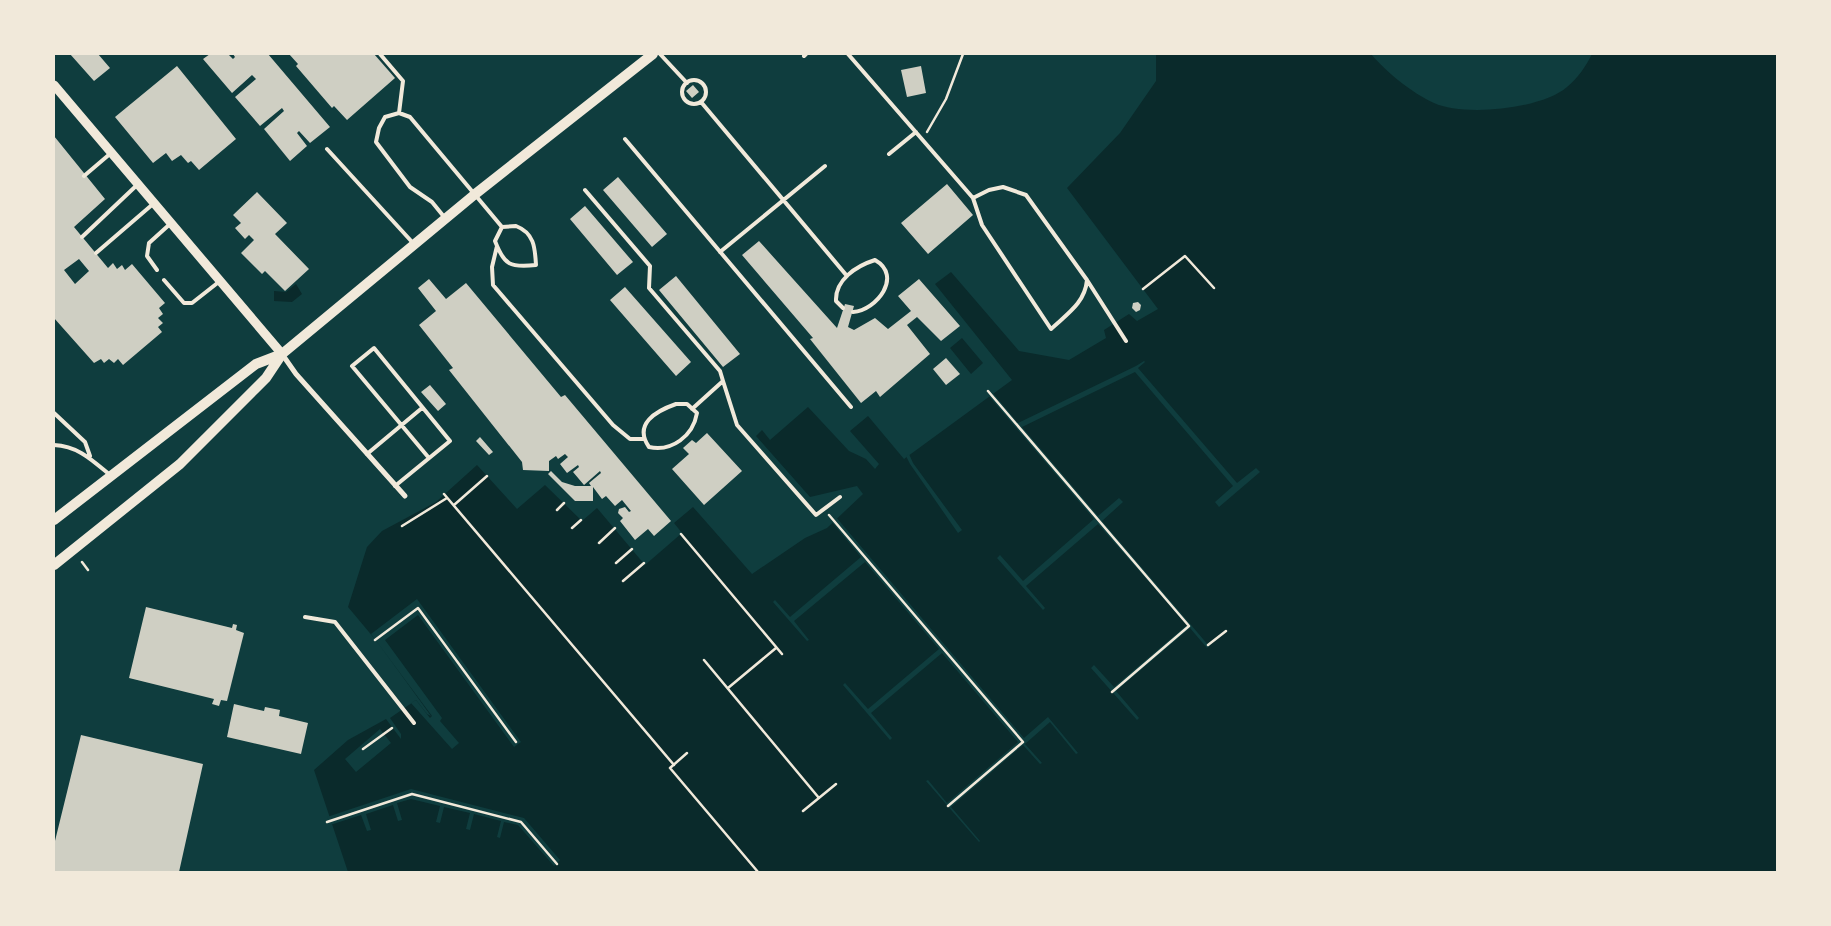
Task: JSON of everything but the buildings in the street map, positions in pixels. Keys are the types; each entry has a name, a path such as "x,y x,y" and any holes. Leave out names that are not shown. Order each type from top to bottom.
{"main road":[{"path":"54,565 180,464 266,378 282,354 474,196 653,54"},
{"path":"54,520 256,364 282,354"}],"street":[{"path":"54,85 221,280 282,354 296,374 404,496"}],"lane":[{"path":"380,54 403,80 399,113"},
{"path":"660,54 687,82"},
{"path":"848,54 973,198 982,225 1051,329 1078,304 1086,293 1087,280"},
{"path":"694,80 703,86 705,96 701,102 690,104 684,100 682,89 687,82 694,80"},
{"path":"701,102 847,276"},
{"path":"446,219 432,202 410,187 376,142 379,128 385,117 399,113 410,117 474,196 502,227"},
{"path":"889,154 916,132"},
{"path":"625,139 851,407"},
{"path":"327,149 415,245"},
{"path":"84,176 112,152"},
{"path":"720,252 826,166"},
{"path":"82,237 139,183"},
{"path":"973,198 989,190 1004,187 1026,195 1087,280 1126,341"},
{"path":"584,190 650,266 649,288 720,371 737,425 816,515 840,497"},
{"path":"96,254 155,202"},
{"path":"157,270 147,256 149,243 172,222"},
{"path":"516,226 525,229 533,239 536,265 520,267 506,263 501,257 495,241 502,227 516,226"},
{"path":"497,246 492,266 493,285 613,425 630,439 643,439"},
{"path":"843,308 836,301 836,292 839,284 862,264 875,260 883,264 889,276 885,291 862,311 852,312"},
{"path":"164,280 184,303 188,304 192,303 221,280"},
{"path":"395,486 450,441 374,348 352,366 429,458"},
{"path":"692,408 723,381"},
{"path":"676,404 687,404 692,408 697,413 696,423 691,431 678,442 660,450 649,447 643,439 644,428 650,418 660,410 676,404"},
{"path":"367,454 422,408"},
{"path":"54,413 85,442 90,458"},
{"path":"54,445 65,446 90,458 112,476"},
{"path":"305,617 335,622 414,724"}],"path":[{"path":"922,139 935,121 946,99 963,54"},
{"path":"1143,289 1185,256 1214,288"},
{"path":"988,392 1189,626 1112,692"},
{"path":"454,505 487,476"},
{"path":"444,494 674,765"},
{"path":"402,526 447,498"},
{"path":"557,510 564,503"},
{"path":"827,512 1023,742 948,806"},
{"path":"572,528 581,520"},
{"path":"599,542 616,528"},
{"path":"681,534 782,654"},
{"path":"616,563 632,549"},
{"path":"82,562 88,570"},
{"path":"623,581 644,563"},
{"path":"375,640 418,608 516,742"},
{"path":"1208,645 1226,631"},
{"path":"728,688 776,648"},
{"path":"704,660 819,798"},
{"path":"363,749 392,728"},
{"path":"687,753 670,768 758,872"},
{"path":"803,811 836,784"},
{"path":"328,822 412,794 521,822 557,864"}],"water":[{"path":"1156,54 1371,54 1400,82 1434,103 1464,110 1483,110 1522,105 1555,95 1575,80 1592,54 1777,54 1777,872 348,872 314,770 348,740 386,719 401,739 401,734 390,718 416,700 427,714 431,716 379,644 348,607 367,547 382,531 436,502 477,465 517,509 545,485 582,521 597,508 645,565 682,533 674,523 693,507 752,574 805,538 827,528 863,494 857,486 810,497 756,436 762,430 770,440 808,407 849,451 866,459 875,469 879,464 850,431 868,416 904,459 1012,380 935,284 951,272 1019,351 1069,360 1106,338 1104,330 1129,314 1137,321 1158,309 1067,188 1120,133 1156,81"},
{"path":"296,284 302,294 292,302 274,301 274,291 286,292"},
{"path":"962,338 983,363 971,374 950,348"}],"pier":[{"path":"1144,361 1138,368 1237,483 1256,468 1260,472 1219,507 1215,502 1233,486 1135,372 1022,427 1098,516 1119,498 1123,502 1102,521 1209,646 1207,648 1190,628 1116,691 1139,718 1137,720 1091,668 1094,665 1114,687 1187,625 1098,524 1026,586 1045,608 1043,610 997,558 1000,555 1023,581 1094,519 988,395 992,392 1018,423"},
{"path":"909,454 913,463 962,530 958,533 910,464 906,456"},
{"path":"835,516 1024,738 1048,717 1078,753 1076,754 1050,722 1025,744 1042,763 1040,764 1023,745 951,807 979,842 926,781 928,780 947,803 1018,742 942,653 871,713 892,738 890,740 843,685 845,683 868,709 939,649 865,562 794,621 809,640 807,641 773,602 775,600 790,617 861,557 831,521"},
{"path":"417,599 521,742 514,747 418,615 385,640 442,718 440,721 459,743 452,749 411,703 416,700 430,718 432,716 371,634"},
{"path":"380,729 391,743 356,772 345,759"},
{"path":"411,789 524,818 560,860 554,866 518,825 504,822 500,838 497,837 501,821 474,814 470,830 466,829 470,813 444,807 440,823 436,822 440,806 411,799 397,803 402,820 398,821 393,805 366,814 371,830 367,831 361,815 330,825 327,817"}]}
